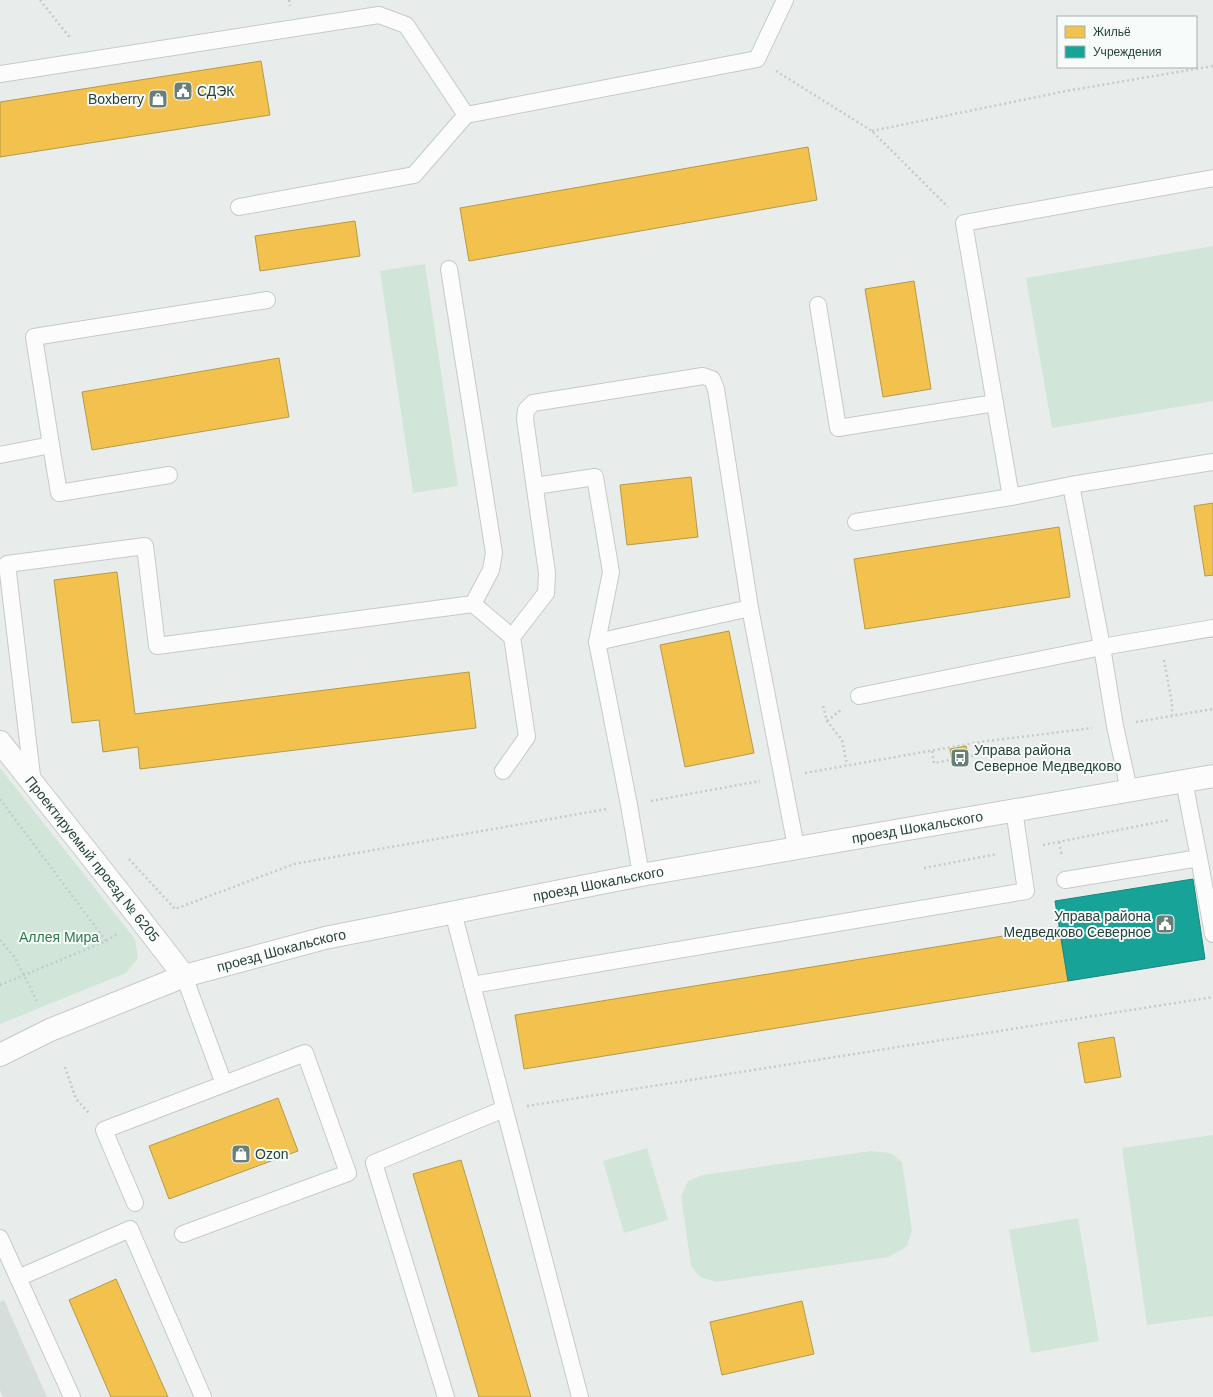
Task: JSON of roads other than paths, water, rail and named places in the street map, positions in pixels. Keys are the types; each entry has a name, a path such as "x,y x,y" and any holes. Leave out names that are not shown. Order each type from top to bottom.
{"street":[{"name":"Проектируемый проезд № 6205","path":"0,742 184,976"},
{"name":"проезд Шокальского","path":"0,1055 50,1030 184,976 325,938 641,875 1213,776"}],"lane":[{"path":"239,207 414,175 466,115 757,59 785,0"},
{"path":"0,74 378,15 406,25 466,115"},
{"path":"1011,498 964,223 1213,178"},
{"path":"449,269 494,553 491,570 473,604"},
{"path":"169,475 59,493 34,337 267,300"},
{"path":"818,305 838,428 995,403"},
{"path":"512,637 546,593 548,573 525,419 526,410 533,404 703,376 712,379 716,389 750,608 796,847"},
{"path":"0,455 51,445"},
{"path":"856,522 1011,498 1071,485 1213,462"},
{"path":"535,486 595,477 611,572 597,642 641,875"},
{"path":"1071,485 1102,647 1115,726 1129,790"},
{"path":"33,784 7,564 145,546 157,646 473,604 512,637 527,737 503,771"},
{"path":"597,642 750,608"},
{"path":"859,696 1102,647 1213,628"},
{"path":"1184,781 1213,934"},
{"path":"472,985 1026,891 1014,810"},
{"path":"1065,880 1199,858"},
{"path":"453,912 580,1397"},
{"path":"184,976 224,1084"},
{"path":"135,1203 104,1130 305,1053 348,1173 183,1234"},
{"path":"446,1397 374,1163 504,1109"},
{"path":"18,1278 130,1229 203,1397"},
{"path":"0,1238 72,1397"}],"place":[{"name":"СДЭК","path":"183,91"},
{"name":"Boxberry","path":"158,99"},
{"name":"Управа района Северное Медведково","path":"960,758"},
{"name":"Управа района Медведково Северное","path":"1165,924"},
{"name":"Ozon","path":"241,1154"}],"park label":[{"name":"Аллея Мира","path":"59,937"}]}
